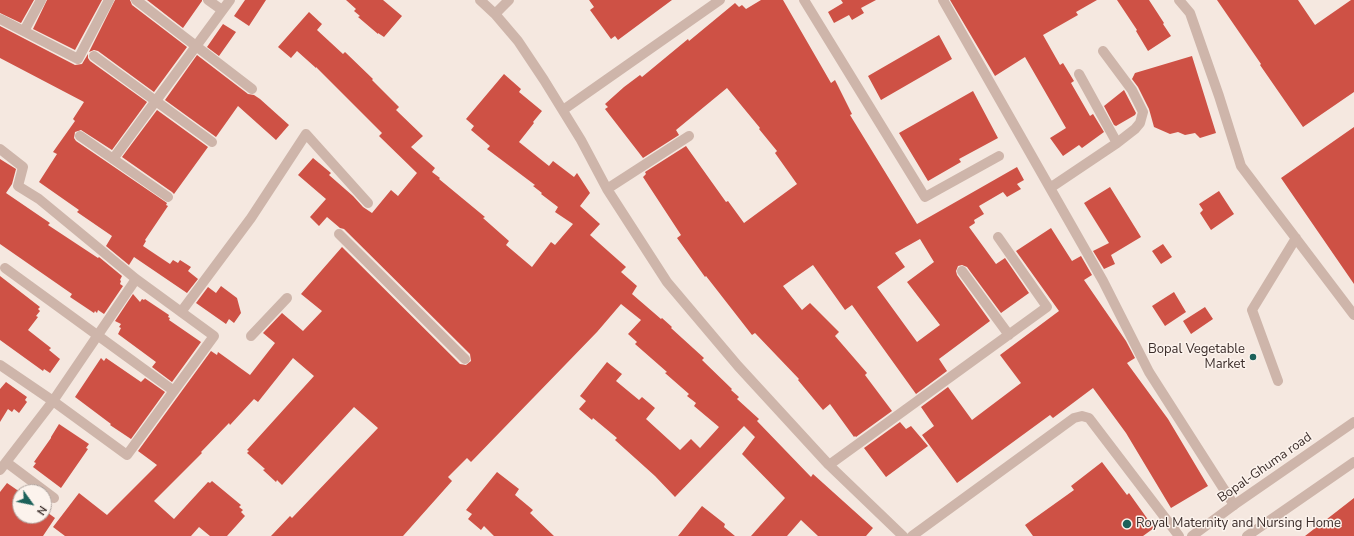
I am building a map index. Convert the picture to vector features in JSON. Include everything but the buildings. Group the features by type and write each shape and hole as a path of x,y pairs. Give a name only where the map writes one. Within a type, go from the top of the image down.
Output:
{"street":[{"path":"24,31 41,0"},
{"path":"0,19 78,59 108,0"},
{"path":"136,0 252,89"},
{"path":"208,0 222,10"},
{"path":"113,159 230,0"},
{"path":"480,0 495,14 518,41 563,110 607,189 668,282 738,366 829,465 904,536"},
{"path":"495,14 509,0"},
{"path":"563,110 720,0"},
{"path":"804,0 925,197 999,156"},
{"path":"943,0 1103,281 1149,372 1234,505"},
{"path":"1179,0 1190,13 1219,96 1241,166 1354,315"},
{"path":"1050,188 1117,143 1135,129 1140,123 1143,112 1132,90 1102,51"},
{"path":"94,56 212,142"},
{"path":"1079,74 1117,143"},
{"path":"181,312 251,218 306,134 368,203"},
{"path":"80,136 168,197"},
{"path":"607,189 689,136"},
{"path":"0,149 23,166 18,186 38,199 136,279 214,336 127,455 53,401 0,365"},
{"path":"339,234 465,359"},
{"path":"829,465 1047,307 998,237"},
{"path":"1278,381 1252,310 1296,238"},
{"path":"5,268 174,391"},
{"path":"962,271 1009,335"},
{"path":"54,498 3,466 53,401 136,279"},
{"path":"251,336 287,298"},
{"path":"912,536 1074,418 1082,416 1089,418 1179,536"},
{"name":"Bopal-Ghuma road","path":"1192,536 1354,422"},
{"path":"1247,536 1354,462"}],"place":[{"name":"Bopal Vegetable Market","path":"1253,357"},
{"name":"Royal Maternity and Nursing Home","path":"1127,524"}]}
